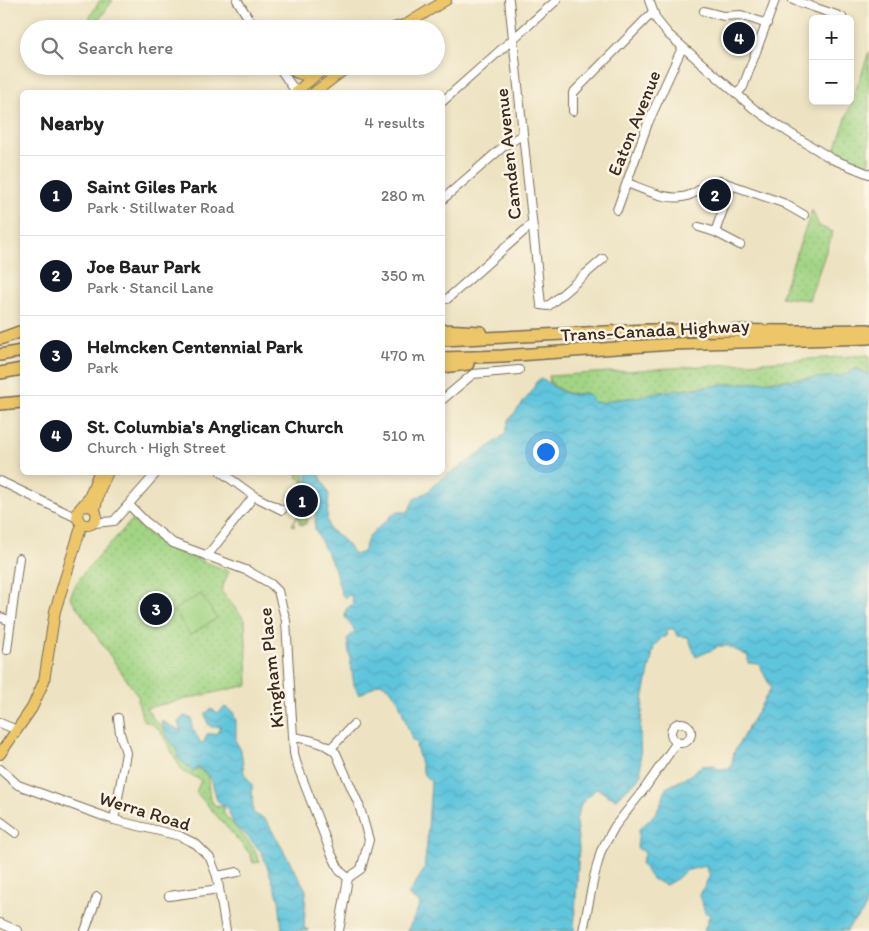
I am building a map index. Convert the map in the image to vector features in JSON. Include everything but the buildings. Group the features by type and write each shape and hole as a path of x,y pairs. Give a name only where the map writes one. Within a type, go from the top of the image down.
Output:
{"highway":[{"path":"445,330 514,332 588,327 625,330"},
{"name":"Trans-Canada Highway","path":"445,340 625,330 869,330"},
{"path":"0,339 20,332"},
{"name":"Trans-Canada Highway","path":"445,358 503,356 674,344 869,338"},
{"path":"445,367 649,351 674,344"},
{"path":"0,355 20,351"},
{"path":"0,373 20,369"},
{"path":"0,404 20,402"}],"main road":[{"path":"410,20 446,0"},
{"path":"298,90 317,75"},
{"path":"318,90 337,75"},
{"path":"86,517 89,498 98,475"},
{"path":"0,754 32,708 44,681 55,611 86,517 107,475"}],"street":[{"path":"236,0 248,20"},
{"name":"Camden Avenue","path":"509,0 541,305 548,306 552,304 603,259"},
{"path":"445,99 557,0"},
{"path":"649,0 660,25 682,48 763,115 820,152 869,174"},
{"path":"737,94 743,87 776,0"},
{"path":"793,0 836,15"},
{"path":"704,11 723,16 741,15 767,24"},
{"path":"573,111 573,93 653,12"},
{"name":"Eaton Avenue","path":"617,210 648,123 682,48"},
{"path":"284,75 295,90"},
{"path":"445,197 504,146 522,135"},
{"path":"628,183 649,192 681,198 720,181 784,203 804,215"},
{"path":"715,232 732,185"},
{"path":"447,299 532,224"},
{"path":"699,227 715,232 740,244"},
{"path":"445,397 473,374 519,370"},
{"path":"1,484 86,517 114,521 154,475"},
{"path":"225,475 254,496 282,510"},
{"path":"207,556 254,496"},
{"name":"Kingham Place","path":"129,505 146,522 173,543 248,571 271,584 278,591 286,621 296,762 331,853 340,871 348,878"},
{"path":"7,650 19,558"},
{"path":"0,616 11,621"},
{"path":"114,820 126,753 118,718"},
{"path":"0,723 17,730"},
{"path":"338,931 348,878 361,869 368,849 368,832 359,804 336,753 331,748 353,725"},
{"name":"Kingham Place","path":"294,737 320,743 331,748"},
{"path":"583,931 601,851 615,826 645,788 677,742"},
{"name":"Werra Road","path":"0,769 18,785 114,820 180,836 196,844 210,858 217,876 226,931"},
{"path":"0,821 16,833"},
{"path":"217,876 238,872"},
{"path":"169,896 219,889"},
{"path":"85,931 97,897"},
{"path":"0,923 18,931"}],"green space":[{"path":"100,0 113,0 99,20 88,20"},
{"path":"869,52 869,165 835,150 851,105 854,105 854,95"},
{"path":"712,187 726,192 722,203 705,197 707,191"},
{"path":"812,210 819,226 833,232 809,300 781,297"},
{"path":"869,355 869,374 860,370 842,376 730,384 654,393 603,403 593,402 586,393 574,394 563,391 550,383 549,376"},
{"path":"298,475 304,475 305,482 303,481 303,483 315,498 307,496 303,499 302,514 308,516 306,524 301,525 299,523 299,515 294,522 295,526 292,525 301,510 302,480 297,477"},
{"path":"132,520 166,548 229,571 221,591 245,620 248,685 146,708 195,769 200,769 208,776 211,801 218,806 223,806 224,814 253,847 260,862 253,863 250,854 196,792 201,780 183,772 161,732 152,724 143,720 137,701 139,698 70,597 85,571"},
{"path":"201,594 217,618 190,635 174,610"}],"water":[{"path":"854,368 869,374 869,888 861,915 851,924 847,931 704,931 710,914 705,913 700,895 710,875 705,866 685,871 666,885 652,879 641,863 645,852 637,848 639,829 657,811 666,788 689,776 701,766 714,765 717,769 731,768 734,752 771,688 759,664 748,663 748,656 728,646 716,646 716,648 696,657 688,637 677,636 674,629 667,629 666,637 662,637 654,647 644,695 640,729 641,776 616,799 597,788 581,804 576,821 579,848 574,931 407,931 420,903 408,895 424,870 431,782 424,775 416,746 417,743 412,740 399,702 390,688 380,683 359,695 354,685 347,639 355,631 345,617 346,609 353,604 352,598 349,595 345,598 342,595 334,567 315,529 316,499 311,486 307,482 307,475 320,475 329,495 327,518 329,529 347,544 354,555 363,552 369,536 396,512 408,512 414,499 429,491 435,483 481,453 505,434 509,420 539,380 543,379 565,393 587,394 590,395 593,402 603,403 654,393 730,384 842,376 850,373"},
{"path":"225,707 233,712 236,721 236,742 241,750 244,773 252,785 253,813 266,820 306,890 304,927 309,931 282,931 279,899 262,853 234,825 228,810 217,800 211,778 198,767 193,771 178,758 178,752 167,736 161,721 181,731 178,722 184,716 192,719 192,728 201,743 204,742 207,734 216,734 221,726 212,727 208,724 205,714 211,709 218,713"}],"place":[{"name":"St. Columbia's Anglican Church","path":"739,38"},
{"name":"Joe Baur Park","path":"715,195"},
{"name":"Saint Giles Park","path":"302,501"},
{"name":"Helmcken Centennial Park","path":"156,609"}]}
